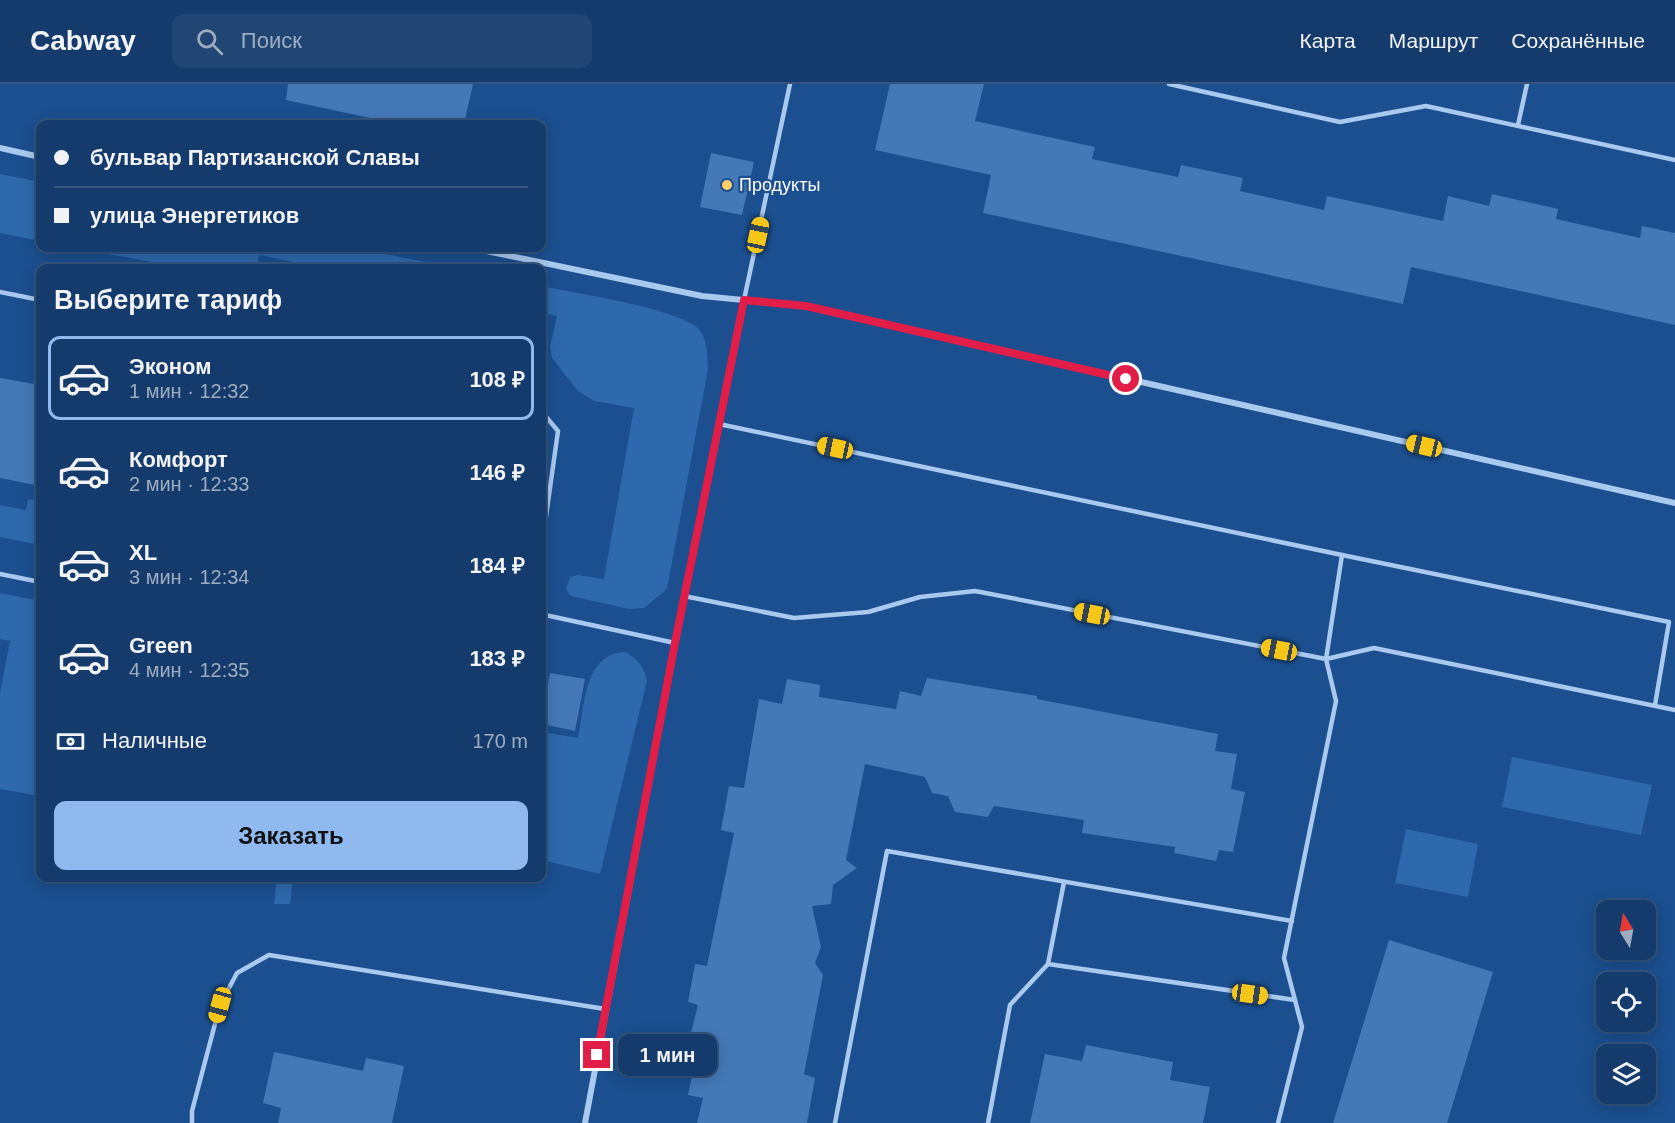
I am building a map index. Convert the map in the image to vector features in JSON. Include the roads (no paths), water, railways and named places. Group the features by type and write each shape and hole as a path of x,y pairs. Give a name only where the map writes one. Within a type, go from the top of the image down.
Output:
{"street":[{"path":"0,148 36,156"},
{"path":"491,252 702,296 806,306 1675,503"},
{"path":"585,1123 684,596 744,300"}],"lane":[{"path":"744,300 790,84"},
{"path":"1169,84 1340,122 1426,106 1675,160"},
{"path":"1518,125 1527,84"},
{"path":"0,292 36,299"},
{"path":"546,417 558,432 546,517"},
{"path":"719,424 1669,622 1655,705"},
{"path":"1278,1123 1302,1027 1284,958 1336,701 1326,659 1342,555"},
{"path":"0,574 36,581"},
{"path":"684,596 794,618 868,612 920,597 975,591 1326,659 1374,648 1675,710"},
{"path":"546,615 675,643"},
{"path":"835,1123 886,851 1292,921"},
{"path":"988,1123 1010,1005 1048,964 1064,882"},
{"path":"192,1123 192,1111 220,1005 237,973 269,955 605,1009"},
{"path":"1048,964 1295,1000"}],"place":[{"name":"Продукты","path":"727,185"}]}
